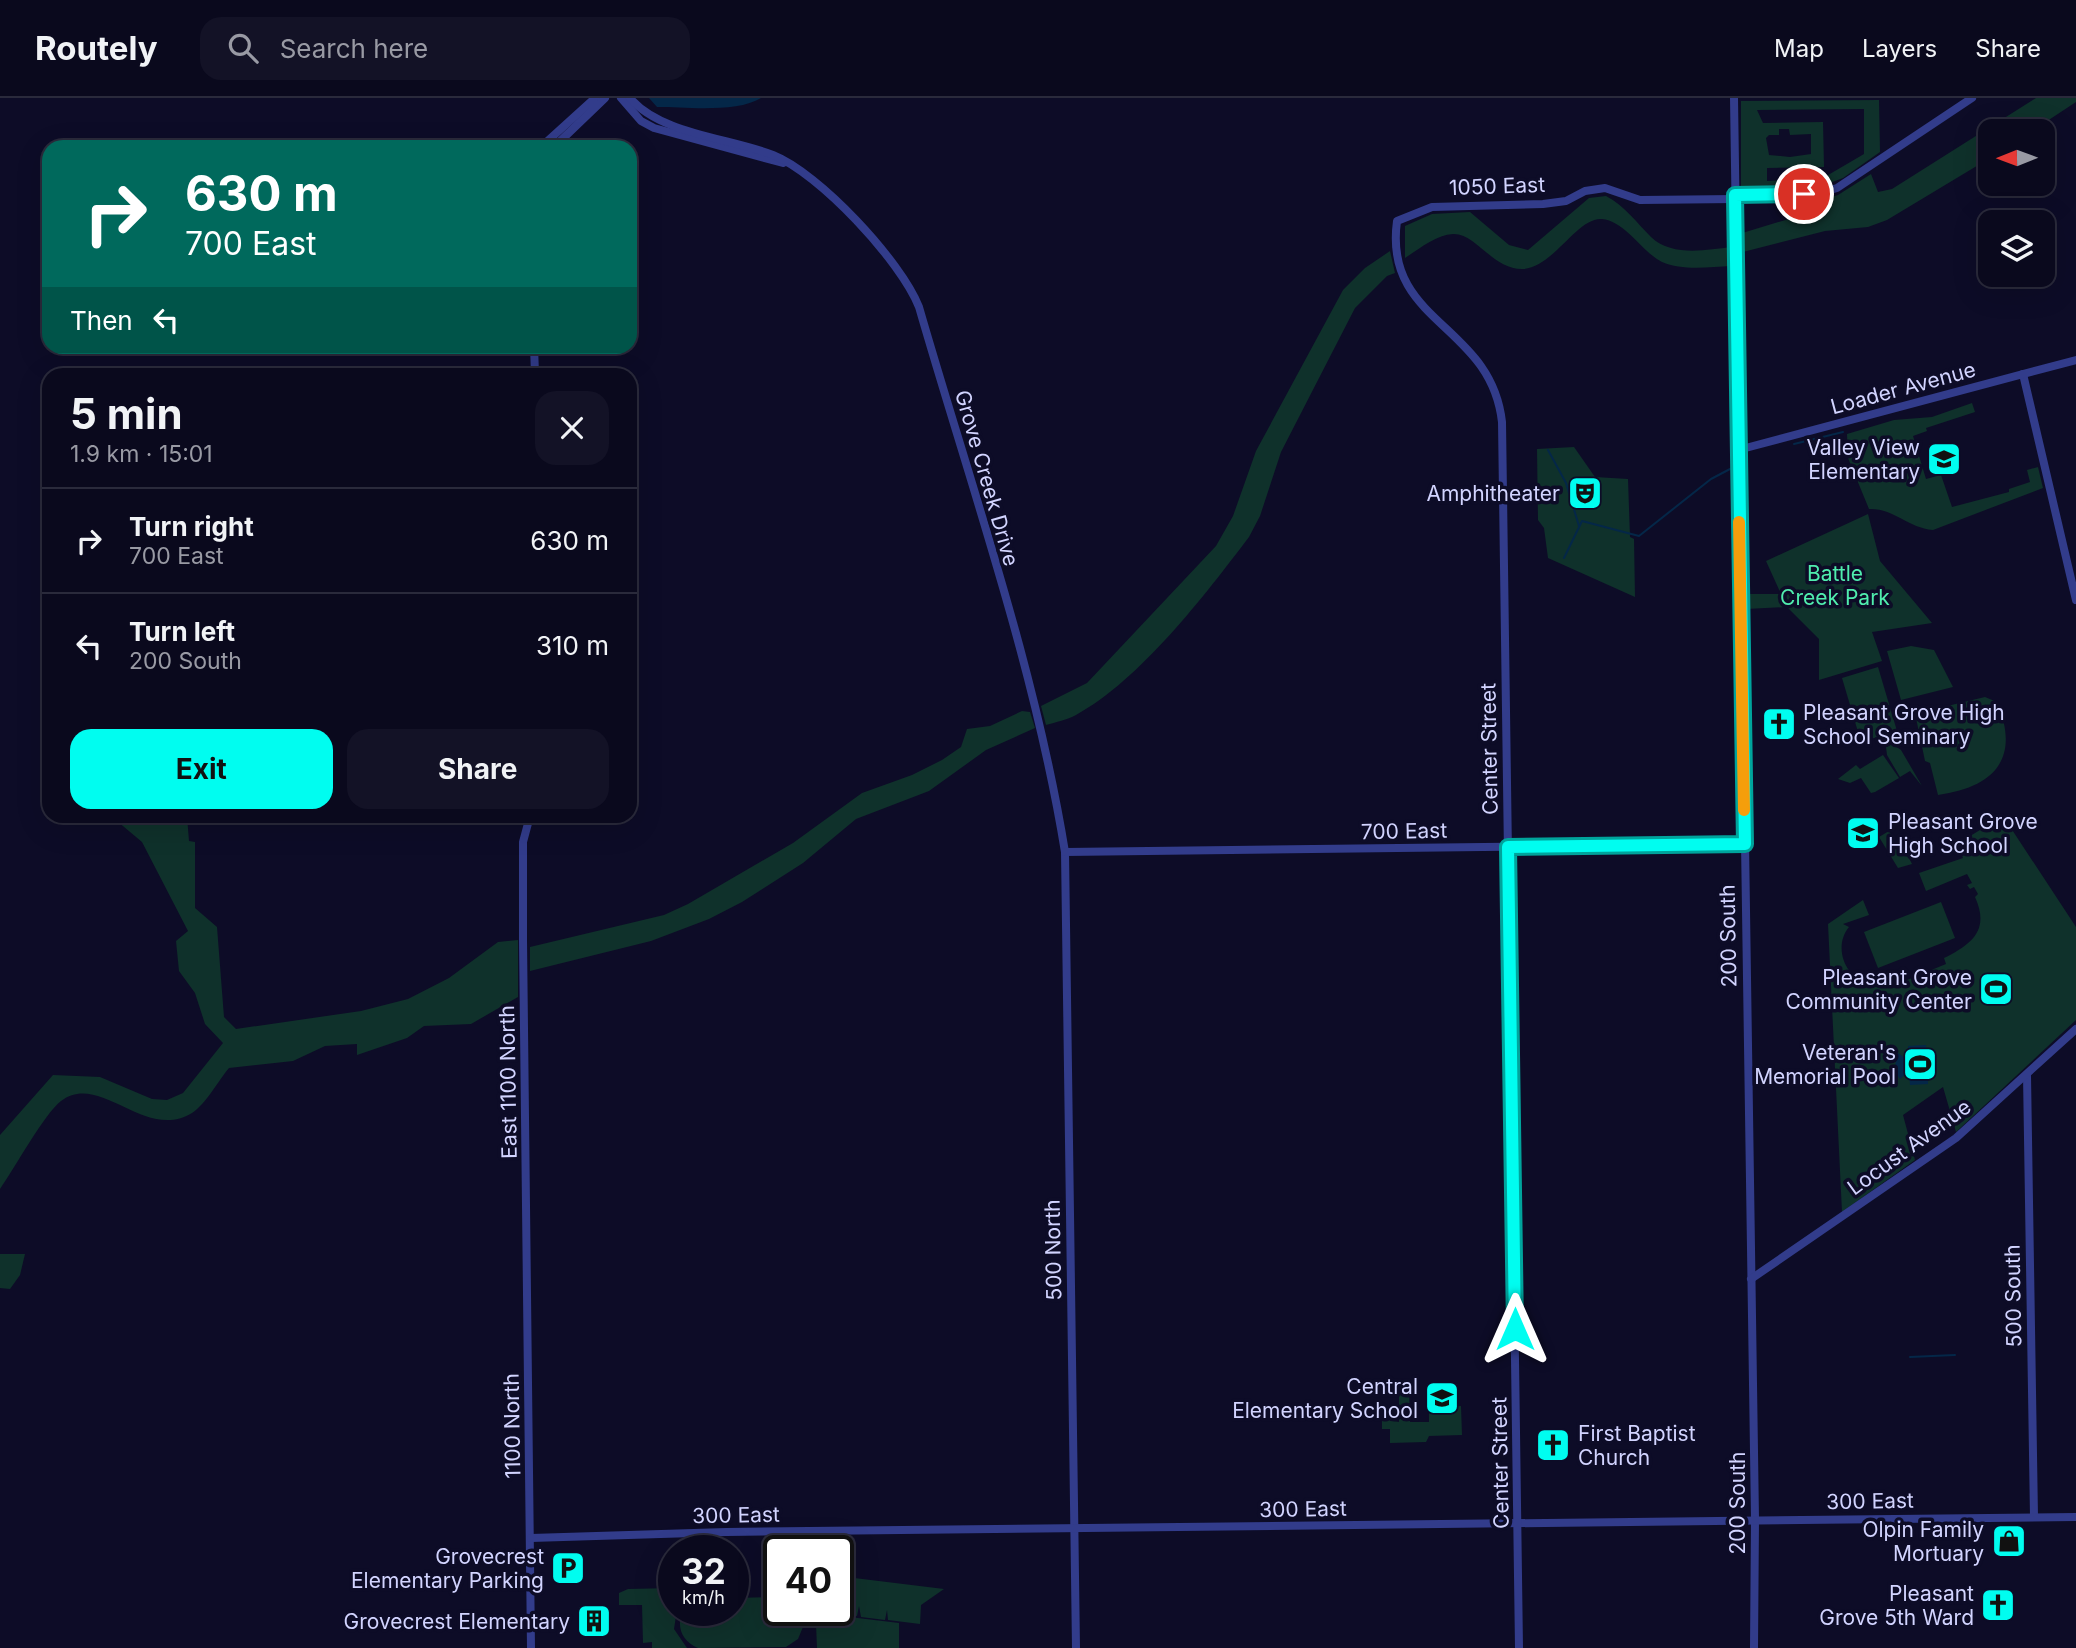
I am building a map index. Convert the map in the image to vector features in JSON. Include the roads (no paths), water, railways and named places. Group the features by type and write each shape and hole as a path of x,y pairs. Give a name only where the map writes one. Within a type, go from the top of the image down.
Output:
{"street":[{"path":"549,140 595,98"},
{"path":"561,140 605,98"},
{"name":"Grove Creek Drive","path":"621,98 641,121 654,128 786,164"},
{"name":"Grove Creek Drive","path":"630,98 653,119 775,156 834,197 911,287 1035,709 1052,774 1065,852"},
{"name":"200 South","path":"1734,98 1755,1519 1754,1648"},
{"name":"1050 East","path":"1397,221 1410,218 1422,209 1441,205 1543,204 1566,201 1585,191 1605,188 1640,200 1821,193 1837,188 1972,98"},
{"name":"Center Street","path":"1397,221 1396,253 1400,271 1417,302 1475,355 1491,379 1501,413 1519,1648"},
{"name":"Loader Avenue","path":"1738,450 2076,360"},
{"path":"2023,374 2076,600"},
{"name":"East 1100 North","path":"527,1203 523,842 528,823"},
{"name":"700 East","path":"1065,852 1745,844"},
{"name":"500 North","path":"1065,852 1076,1648"},
{"name":"Locust Avenue","path":"1751,1279 1956,1138 2076,1029"},
{"name":"500 South","path":"2027,1075 2034,1517"},
{"name":"1100 North","path":"527,1203 531,1648"},
{"name":"300 East","path":"531,1538 726,1532 2076,1517"}],"water":[{"path":"649,98 761,98 739,106 711,108 657,107"},
{"path":"1926,1045 1928,1084 1910,1085 1909,1071 1900,1079 1894,1070 1898,1053 1909,1061 1908,1046"}],"waterway":[{"path":"1794,444 1843,432"},
{"path":"1548,450 1566,483 1579,526"},
{"path":"1564,558 1582,521 1639,536 1711,479 1730,469"},
{"path":"1910,1357 1955,1355"}],"place":[{"name":"Valley View Elementary","path":"1944,459"},
{"name":"Amphitheater","path":"1585,493"},
{"name":"Pleasant Grove High School Seminary","path":"1779,724"},
{"name":"Pleasant Grove High School","path":"1863,833"},
{"name":"Pleasant Grove Community Center","path":"1996,989"},
{"name":"Veteran's Memorial Pool","path":"1920,1064"},
{"name":"Central Elementary School","path":"1442,1398"},
{"name":"First Baptist Church","path":"1553,1445"},
{"name":"Olpin Family Mortuary","path":"2009,1541"},
{"name":"Grovecrest Elementary Parking","path":"568,1568"},
{"name":"Pleasant Grove 5th Ward","path":"1998,1605"},
{"name":"Grovecrest Elementary","path":"594,1621"}],"park label":[{"name":"Battle Creek Park","path":"1835,585"}]}
